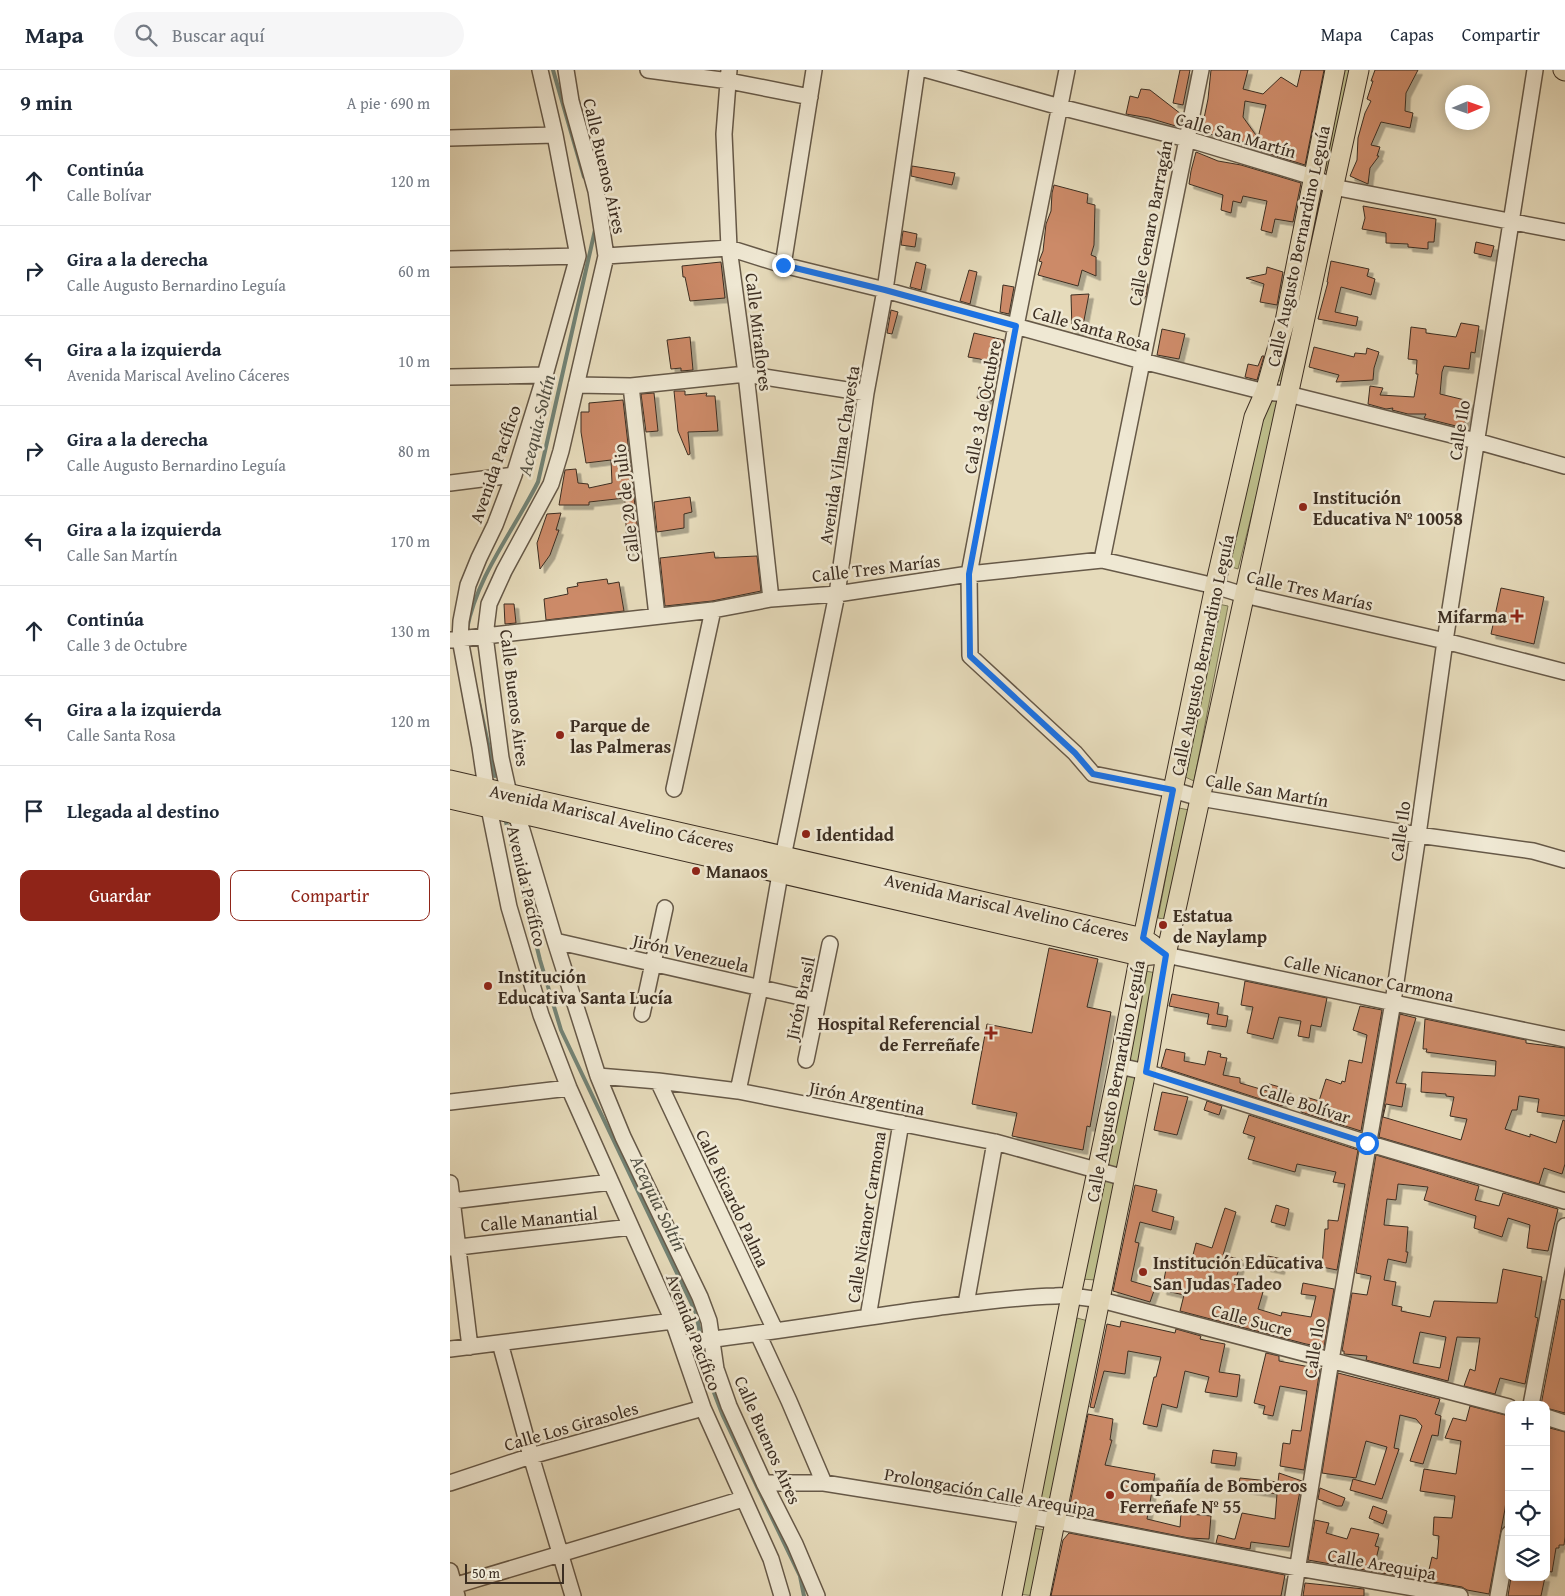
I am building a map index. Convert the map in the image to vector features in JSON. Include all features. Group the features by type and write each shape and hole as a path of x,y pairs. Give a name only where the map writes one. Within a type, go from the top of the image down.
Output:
{"main road":[{"name":"Calle Augusto Bernardino Leguía","path":"1012,1596 1096,1170 1119,1066 1141,947 1215,586 1254,417 1265,392 1285,321 1335,70"},
{"name":"Calle Augusto Bernardino Leguía","path":"1040,1596 1146,1072 1166,955 1359,70"},
{"name":"Avenida Mariscal Avelino Cáceres","path":"450,780 782,865 1141,947 1166,955"},
{"name":"Avenida Mariscal Avelino Cáceres","path":"450,799 515,814 782,865"}],"street":[{"name":"Avenida Pacífico","path":"540,70 555,135 578,256 545,375 514,475 495,525 468,585 460,621 467,638 485,789 509,907 541,1015 569,1088 673,1320 698,1341 703,1408 771,1559 782,1596"},
{"name":"Calle Buenos Aires","path":"566,70 571,101 596,191 606,256 561,451 550,484 504,571 489,604 467,638 501,758 509,794 522,830 598,1076 624,1137 700,1297 709,1321 698,1341 716,1369 729,1406 818,1596"},
{"path":"648,70 729,76 810,97"},
{"path":"783,265 814,70"},
{"name":"Avenida Vilma Chavesta","path":"738,1091 837,594 866,393 885,290 917,70"},
{"name":"Calle San Martín","path":"928,70 1060,107 1186,139 1313,177 1333,187 1511,222 1532,224 1565,232"},
{"name":"Calle 3 de Octubre","path":"969,574 1016,326 1068,70"},
{"name":"Calle Genaro Barragán","path":"1102,560 1201,70"},
{"name":"Calle Ilo","path":"1293,1596 1330,1360 1393,1002 1445,640 1535,70"},
{"name":"Calle Miraflores","path":"729,76 724,134 729,248 746,374 771,599"},
{"path":"450,138 555,135"},
{"name":"Calle Santa Rosa","path":"606,256 729,248 783,265 885,290 1142,361 1265,392 1288,394 1476,441 1565,466"},
{"path":"450,259 578,256"},
{"path":"576,386 631,386 746,374 866,393"},
{"path":"450,377 545,375"},
{"name":"Calle 20 de Julio","path":"631,386 657,616"},
{"path":"450,483 514,475"},
{"name":"Calle Tres Marías","path":"467,638 713,610 771,599 837,594 969,574 1102,560 1215,586 1244,595 1445,640 1565,672"},
{"name":"Calle San Martín","path":"969,574 970,656 1075,753 1093,774 1173,790 1200,798 1533,851 1565,860"},
{"path":"674,790 713,610"},
{"path":"642,1014 664,908"},
{"name":"Jirón Venezuela","path":"555,941 818,1002"},
{"name":"Jirón Brasil","path":"806,1060 830,944"},
{"name":"Calle Nicanor Carmona","path":"1166,955 1565,1039"},
{"name":"Calle Bolívar","path":"1119,1066 1146,1072 1367,1143 1565,1201"},
{"name":"Jirón Argentina","path":"598,1076 738,1091 995,1142 1125,1178"},
{"name":"Calle Ricardo Palma","path":"658,1081 775,1330"},
{"path":"450,1102 569,1088"},
{"name":"Calle Nicanor Carmona","path":"868,1317 900,1124"},
{"path":"966,1304 995,1142"},
{"path":"452,1201 611,1182"},
{"path":"450,1183 454,1247 470,1346"},
{"path":"1532,1401 1565,1226"},
{"name":"Calle Manantial","path":"454,1247 632,1227"},
{"name":"Calle Sucre","path":"698,1341 966,1304 1071,1296 1101,1300 1505,1406"},
{"path":"450,1349 673,1320"},
{"path":"758,1334 824,1483"},
{"path":"500,1343 531,1456 573,1596"},
{"name":"Calle Los Girasoles","path":"450,1483 531,1456 703,1408"},
{"path":"1550,1418 1565,1423"},
{"name":"Prolongación Calle Arequipa","path":"764,1483 824,1483 1029,1516 1297,1568"},
{"path":"453,1585 743,1499"},
{"path":"1498,1596 1509,1536"},
{"name":"Calle Arequipa","path":"1297,1568 1460,1596"}],"green space":[{"path":"1343,70 1354,70 1332,172 1322,169"},
{"path":"1318,190 1327,194 1286,383 1277,380"},
{"path":"1266,400 1280,402 1238,569 1225,565"},
{"path":"1218,604 1228,606 1194,781 1183,776"},
{"path":"1179,808 1189,810 1169,920 1158,918"},
{"path":"1145,971 1157,973 1095,1280 1082,1279"},
{"path":"1077,1318 1088,1321 1054,1490 1047,1502 1036,1500"},
{"path":"1032,1528 1046,1530 1035,1596 1018,1594"}],"building":[{"path":"1180,70 1190,70 1183,105 1173,103"},
{"path":"1211,70 1248,70 1243,89 1263,94 1281,77 1297,87 1301,70 1324,70 1305,165 1244,146 1244,142 1224,140 1224,138 1201,133 1208,99","holes":["1245,101 1266,105 1258,138 1243,117"]},
{"path":"1375,70 1418,70 1406,93 1405,111 1413,113 1410,128 1381,122 1371,145 1380,147 1377,156 1379,156 1370,168 1368,184 1350,176 1357,160 1358,138 1365,113 1371,101 1367,99"},
{"path":"1141,89 1150,90 1181,114 1179,127 1149,118 1126,114 1130,96 1138,98"},
{"path":"1196,152 1218,161 1241,165 1301,183 1293,222 1275,219 1272,233 1261,230 1267,201 1243,196 1241,203 1233,201 1231,213 1221,210 1223,195 1189,184"},
{"path":"912,166 955,173 952,185 911,176"},
{"path":"1054,185 1088,194 1087,203 1095,205 1094,245 1091,255 1096,257 1096,276 1082,270 1078,286 1038,275 1042,262 1039,261 1043,251 1046,224 1051,211"},
{"path":"1363,206 1436,219 1434,242 1428,242 1428,249 1408,247 1408,244 1386,243 1386,233 1362,229 1365,218"},
{"path":"903,231 917,234 915,247 901,245"},
{"path":"1476,242 1494,246 1491,257 1474,253"},
{"path":"1331,261 1369,269 1367,276 1375,279 1371,295 1341,287 1335,312 1358,317 1356,326 1318,319 1328,282"},
{"path":"721,262 725,298 690,301 682,266"},
{"path":"916,262 926,265 921,290 910,287"},
{"path":"1267,267 1283,272 1277,305 1260,302 1264,284 1246,278 1266,274"},
{"path":"969,270 977,272 970,304 960,301"},
{"path":"1133,280 1148,284 1146,297 1132,290"},
{"path":"1003,285 1014,287 1009,314 1000,312"},
{"path":"1089,294 1082,331 1072,331 1071,295"},
{"path":"891,310 898,312 892,334 887,333"},
{"path":"1461,323 1479,326 1475,353 1471,352 1469,369 1444,366 1440,394 1469,401 1464,428 1424,418 1426,414 1408,414 1392,410 1393,408 1386,409 1368,404 1370,386 1383,388 1380,395 1414,397 1418,374 1416,374 1417,360 1408,359 1411,327 1426,329 1426,333 1456,337"},
{"path":"1162,329 1185,334 1179,359 1157,355"},
{"path":"974,333 1004,340 999,367 980,359 968,357"},
{"path":"690,337 693,370 681,371 681,368 671,369 667,340"},
{"path":"1314,347 1354,357 1355,353 1366,354 1367,348 1379,352 1374,368 1373,380 1336,382 1339,375 1309,367"},
{"path":"1262,356 1264,356 1257,380 1245,377 1248,364 1258,366"},
{"path":"979,387 994,391 992,401 977,398"},
{"path":"674,391 685,391 685,395 707,393 706,396 715,396 718,431 688,432 690,454 688,455 678,431"},
{"path":"654,393 658,431 646,432 641,394"},
{"path":"623,400 640,550 627,551 625,498 589,502 589,505 559,505 565,470 576,469 578,483 588,484 589,488 612,483 611,460 586,463 581,432 581,412 589,412 589,403"},
{"path":"690,497 692,512 684,514 684,528 657,532 654,502"},
{"path":"561,513 556,530 559,530 550,555 540,569 537,543 547,514"},
{"path":"714,552 715,558 757,556 761,591 712,601 665,606 660,558"},
{"path":"607,579 608,584 619,582 624,611 546,620 544,599 568,594 567,588 578,586 577,583"},
{"name":"Mifarma","path":"1501,588 1544,597 1534,644 1491,634"},
{"path":"504,604 514,604 516,623 505,624"},
{"path":"1049,948 1098,959 1087,1007 1111,1012 1090,1127 1087,1126 1083,1150 1012,1136 1017,1113 972,1104 987,1024 1032,1033"},
{"path":"1245,981 1327,998 1321,1027 1311,1025 1309,1038 1298,1036 1301,1021 1279,1017 1273,1039 1247,1033 1253,1007 1241,1005"},
{"path":"1172,994 1219,1003 1217,1014 1228,1016 1226,1027 1207,1024 1209,1014 1169,1006"},
{"path":"1360,1006 1382,1010 1361,1131 1301,1112 1306,1097 1319,1101 1326,1079 1341,1084 1342,1081 1345,1082 1349,1060 1362,1063 1367,1035 1353,1030"},
{"path":"1400,1014 1416,1018 1396,1083 1406,1084 1402,1107 1386,1104 1383,1117 1461,1140 1467,1119 1450,1116 1454,1097 1446,1096 1446,1094 1421,1092 1422,1072 1495,1076 1496,1061 1426,1052 1427,1049 1423,1049 1425,1019 1526,1040 1526,1043 1565,1048 1565,1116 1537,1112 1539,1099 1519,1096 1517,1110 1512,1110 1505,1129 1530,1137 1530,1134 1556,1143 1563,1120 1565,1121 1565,1164 1562,1174 1544,1168 1539,1184 1379,1137"},
{"path":"1166,1049 1185,1053 1184,1061 1205,1065 1208,1051 1221,1054 1220,1057 1227,1058 1223,1075 1240,1078 1240,1083 1267,1091 1269,1084 1287,1089 1282,1106 1161,1067"},
{"path":"1162,1092 1188,1097 1177,1135 1154,1130"},
{"path":"1207,1101 1222,1106 1219,1115 1204,1110"},
{"path":"1249,1115 1358,1150 1337,1270 1322,1267 1325,1229 1328,1229 1328,1220 1338,1221 1345,1184 1333,1182 1336,1172 1297,1164 1295,1172 1248,1159 1255,1137 1243,1133"},
{"path":"1376,1155 1479,1186 1475,1200 1499,1206 1503,1193 1558,1209 1548,1251 1527,1248 1530,1225 1508,1218 1502,1237 1474,1228 1476,1216 1424,1200 1428,1187 1398,1184 1396,1200 1387,1199 1384,1225 1408,1227 1406,1263 1388,1259 1384,1280 1396,1282 1392,1305 1402,1307 1401,1311 1430,1317 1434,1301 1497,1303 1503,1269 1542,1277 1535,1317 1538,1318 1525,1384 1500,1378 1495,1394 1464,1386 1470,1369 1475,1371 1480,1338 1457,1337 1448,1381 1366,1360 1367,1356 1344,1354 1344,1351 1342,1351 1352,1293 1367,1295 1371,1276 1356,1273","holes":["1420,1332 1446,1337 1440,1368 1413,1363"]},
{"path":"1135,1185 1157,1190 1152,1211 1174,1217 1171,1230 1140,1222 1135,1242 1139,1243 1131,1281 1155,1288 1150,1302 1113,1291"},
{"path":"1276,1205 1289,1209 1285,1226 1271,1222"},
{"path":"1225,1208 1236,1212 1223,1255 1242,1260 1234,1284 1263,1292 1258,1309 1281,1316 1282,1312 1311,1317 1316,1296 1301,1294 1303,1283 1334,1289 1324,1347 1180,1311 1184,1295 1162,1290 1168,1259 1191,1263 1196,1243 1212,1248"},
{"path":"1268,1256 1282,1259 1280,1270 1266,1267"},
{"path":"1561,1299 1565,1300 1565,1413 1550,1409 1550,1401 1542,1401"},
{"path":"1121,1321 1175,1333 1176,1329 1201,1336 1200,1339 1225,1344 1219,1372 1240,1375 1237,1397 1205,1392 1209,1377 1185,1371 1177,1408 1162,1404 1157,1427 1143,1424 1154,1377 1156,1377 1161,1357 1128,1351 1125,1374 1104,1371 1094,1408 1090,1407 1107,1324 1120,1327"},
{"path":"1266,1353 1279,1356 1279,1361 1320,1369 1304,1470 1280,1466 1283,1443 1290,1444 1292,1430 1301,1431 1307,1391 1280,1386 1273,1416 1263,1414 1265,1406 1254,1403"},
{"path":"1338,1373 1440,1399 1435,1414 1441,1416 1438,1436 1432,1435 1423,1464 1410,1461 1422,1426 1416,1419 1400,1415 1394,1448 1399,1449 1382,1499 1350,1490 1353,1479 1375,1485 1387,1447 1366,1441 1356,1478 1322,1473"},
{"path":"1470,1406 1505,1415 1505,1509 1489,1594 1467,1590 1462,1587 1308,1560 1315,1520 1329,1523 1326,1533 1347,1539 1351,1528 1379,1534 1375,1546 1379,1547 1375,1563 1405,1565 1405,1570 1428,1574 1432,1557 1437,1559 1439,1536 1433,1535 1434,1517 1452,1518 1455,1496 1420,1491 1424,1469 1456,1474 1461,1441 1445,1438 1453,1418 1466,1421"},
{"name":"Compañía de Bomberos Ferreñafe Nº 55","path":"1088,1414 1113,1419 1110,1440 1112,1440 1105,1465 1155,1474 1147,1519 1180,1527 1181,1513 1211,1516 1209,1539 1189,1538 1068,1514"},
{"path":"1550,1428 1565,1432 1565,1537 1564,1545 1559,1545 1559,1548 1556,1548 1552,1572 1550,1572"},
{"path":"1213,1450 1237,1453 1235,1466 1211,1463"},
{"path":"1279,1473 1302,1481 1289,1547 1251,1542 1250,1549 1216,1543 1218,1535 1235,1539 1242,1513 1275,1519 1277,1494 1238,1488 1240,1478 1278,1482"},
{"path":"1320,1488 1345,1498 1342,1506 1318,1499"},
{"path":"1373,1506 1387,1511 1383,1524 1369,1518"},
{"path":"1069,1533 1285,1575 1281,1596 1051,1596 1063,1540"},
{"path":"1510,1581 1544,1581 1541,1596 1508,1596"},
{"path":"1305,1583 1364,1589 1364,1596 1303,1596"}],"waterway":[{"name":"Acequia Soltín","path":"553,70 584,177"},
{"name":"Acequia Soltín","path":"467,629 479,590 538,482 595,230"},
{"name":"Acequia Soltín","path":"477,693 495,776"},
{"name":"Acequia Soltín","path":"505,818 540,960 561,1030 696,1313 701,1338"},
{"name":"Acequia Soltín","path":"702,1345 708,1377 723,1416 800,1576 804,1596"}],"place":[{"name":"Institución Educativa Nº 10058","path":"1303,507"},
{"name":"Mifarma","path":"1517,616"},
{"name":"Parque de las Palmeras","path":"560,735"},
{"name":"Identidad","path":"806,834"},
{"name":"Manaos","path":"696,871"},
{"name":"Estatua de Naylamp","path":"1163,925"},
{"name":"Institución Educativa Santa Lucía","path":"488,986"},
{"name":"Hospital Referencial de Ferreñafe","path":"991,1033"},
{"name":"Institución Educativa San Judas Tadeo","path":"1143,1272"},
{"name":"Compañía de Bomberos Ferreñafe Nº 55","path":"1110,1495"}],"route":[{"path":"783,265 885,290 1016,326 969,574 970,656 1075,753 1093,774 1173,790 1143,938 1166,955 1146,1072 1367,1143"}]}
